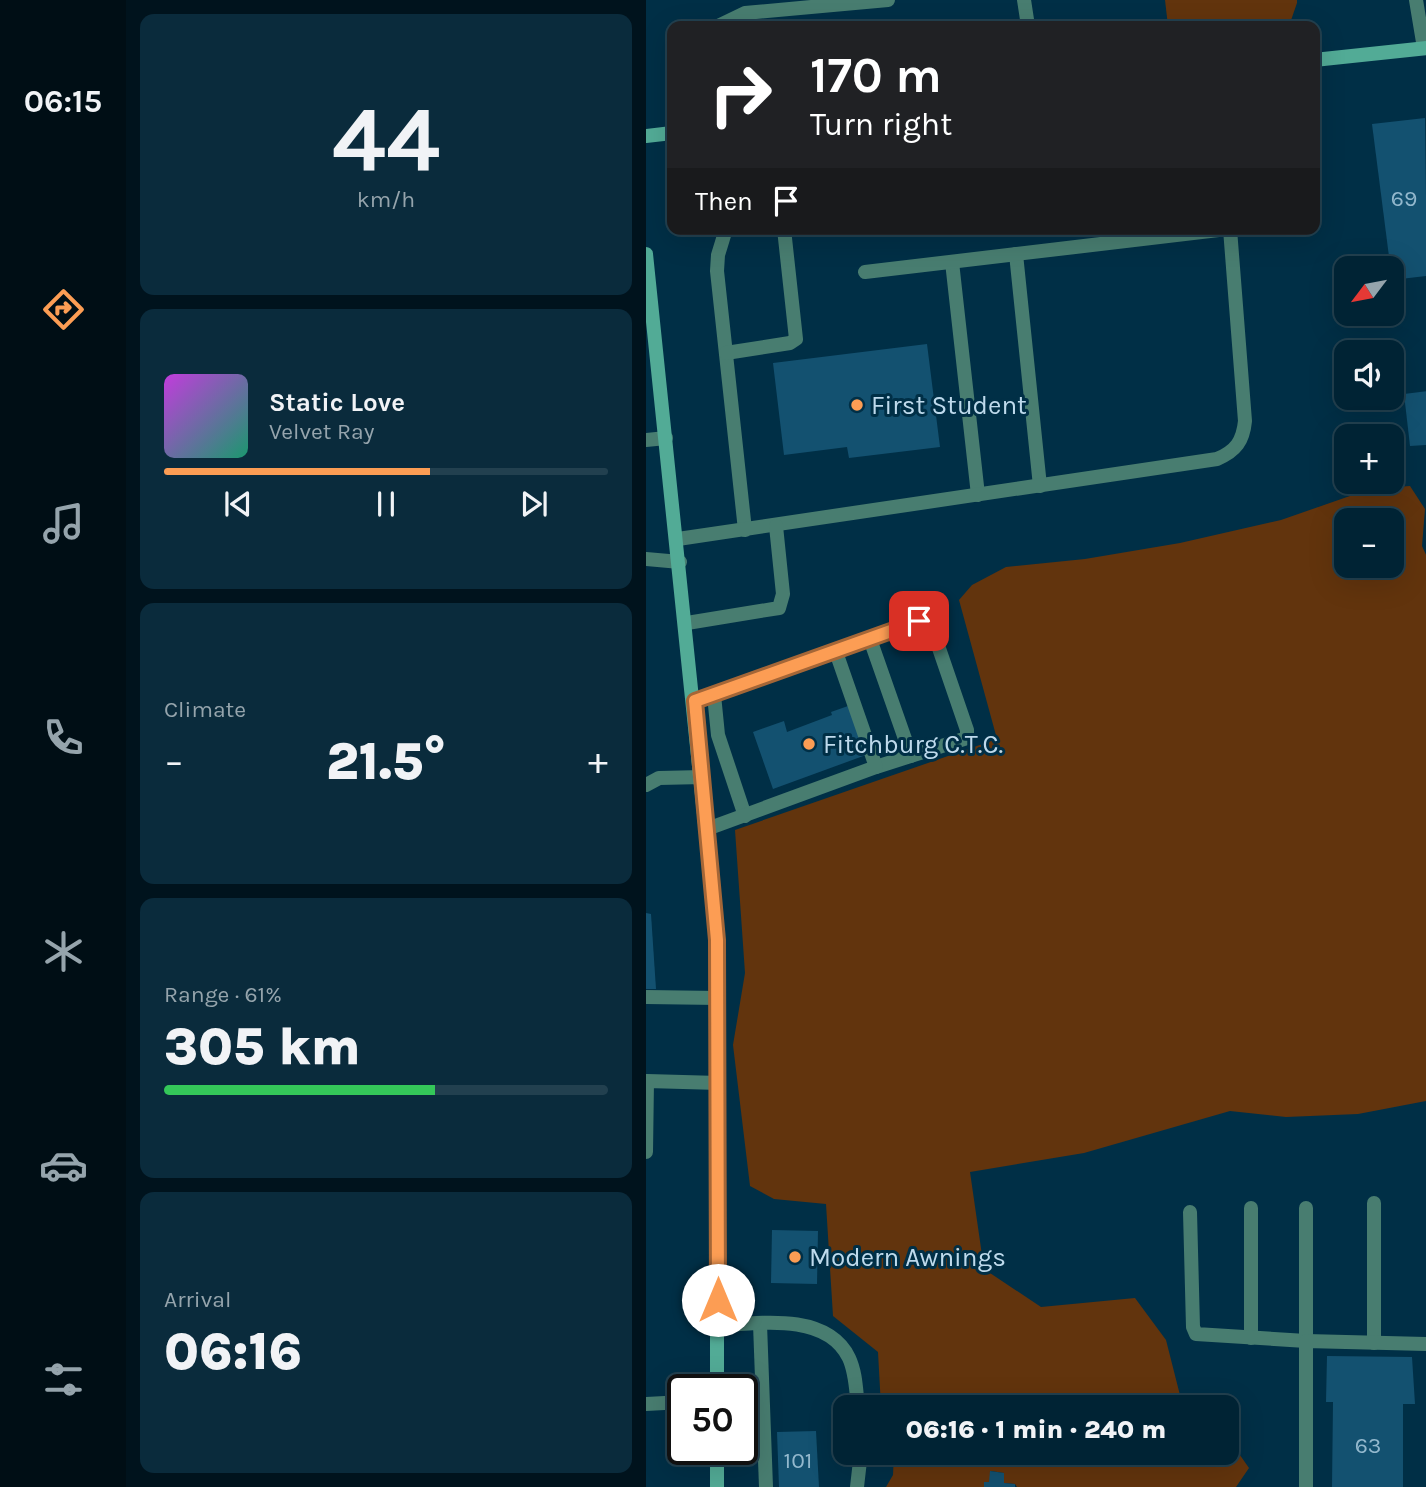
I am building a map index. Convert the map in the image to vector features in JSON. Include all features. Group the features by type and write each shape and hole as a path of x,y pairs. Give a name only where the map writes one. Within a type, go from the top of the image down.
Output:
{"main road":[{"path":"1320,59 1425,48"},
{"path":"646,136 667,134"},
{"path":"646,254 653,378 666,438 678,539 717,940 717,1374"},
{"path":"717,1465 717,1487"}],"lane":[{"path":"728,21 745,13 888,0"},
{"path":"1025,0 1027,21"},
{"path":"1416,0 1425,48"},
{"path":"724,235 717,263 745,530"},
{"path":"726,353 790,343 796,339 785,235"},
{"path":"865,272 1178,235"},
{"path":"678,539 1217,459 1237,447 1243,436 1245,421 1230,235"},
{"path":"1016,254 1040,486"},
{"path":"952,262 978,495"},
{"path":"646,440 666,438"},
{"path":"687,623 779,608 783,594 776,526"},
{"path":"646,559 680,562"},
{"path":"695,701 919,621 931,625 967,730 967,738 876,767 707,830"},
{"path":"870,639 910,756"},
{"path":"836,652 876,767"},
{"path":"714,695 715,724 745,816"},
{"path":"646,785 659,778 703,777"},
{"path":"646,997 718,998"},
{"path":"646,1152 647,1080 719,1083"},
{"path":"1374,1203 1374,1343"},
{"path":"1250,1208 1251,1338"},
{"path":"1306,1208 1306,1487"},
{"path":"1190,1212 1195,1332 1201,1335 1306,1341 1426,1344"},
{"path":"760,1324 766,1487"},
{"path":"718,1325 808,1327 822,1332 840,1345 848,1357 855,1378 857,1395"},
{"path":"646,1404 667,1403"},
{"path":"857,1487 860,1465"}],"shaded area":[{"path":"1165,0 1297,0 1291,21 1167,21"},
{"path":"1404,486 1410,486 1425,509 1422,546 1427,557 1426,1101 1358,1114 1286,1117 1230,1111 1084,1153 970,1172 984,1269 1041,1307 1135,1298 1166,1340 1180,1395 880,1395 878,1352 833,1316 826,1204 774,1199 750,1186 733,1045 745,973 735,830 997,739 959,600 972,585 1006,567 1085,559 1180,543 1281,520 1356,494 1404,494"},
{"path":"1239,1454 1249,1468 1236,1487 1017,1487 1015,1484 1004,1483 1004,1473 991,1471 989,1487 886,1487 893,1475 893,1465 1239,1465"}],"building":[{"path":"1425,118 1427,276 1404,279 1404,256 1389,256 1372,124"},
{"name":"First Student","path":"927,344 940,447 849,458 847,447 784,455 773,363"},
{"path":"1427,391 1427,445 1410,446 1404,394"},
{"name":"Fitchburg C.T.C.","path":"848,706 866,755 773,789 753,732 784,721 787,732"},
{"path":"646,913 651,914 656,989 646,989"},
{"name":"Modern Awnings","path":"772,1230 818,1231 817,1284 771,1283"},
{"path":"1327,1356 1412,1357 1415,1404 1403,1404 1403,1487 1332,1487 1333,1402 1326,1402"},
{"path":"816,1431 819,1487 779,1487 777,1432"},
{"path":"990,1471 1004,1473 1004,1483 1015,1484 1015,1487 984,1487 984,1482 989,1482"}],"place":[{"name":"First Student","path":"857,405"},
{"name":"Fitchburg C.T.C.","path":"809,744"},
{"name":"Modern Awnings","path":"795,1257"}],"route":[{"path":"718,1300 717,940 695,701 919,621"}]}
